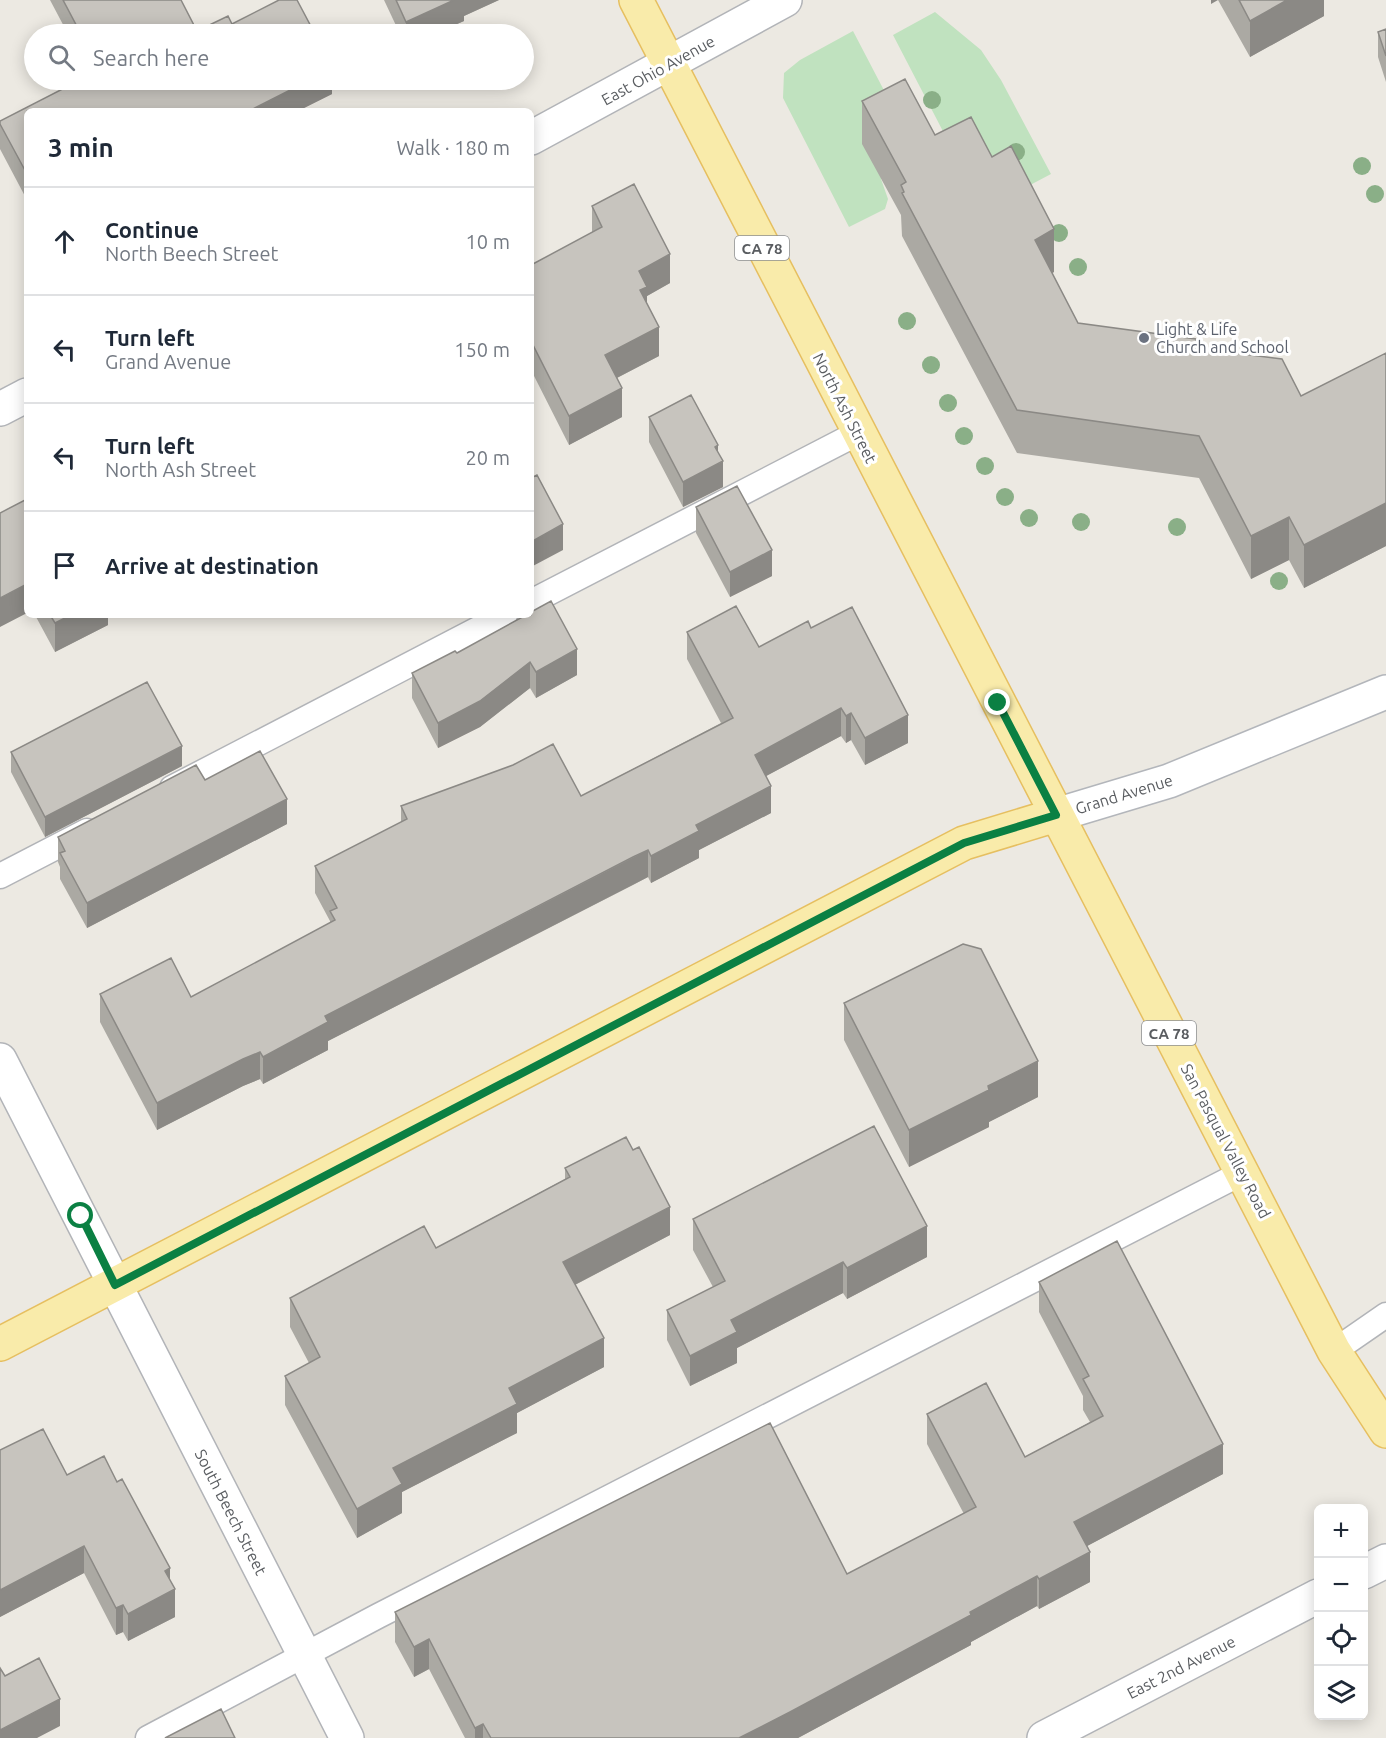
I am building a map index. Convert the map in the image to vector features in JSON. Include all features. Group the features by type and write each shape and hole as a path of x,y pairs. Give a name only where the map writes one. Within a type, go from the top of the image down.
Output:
{"main road":[{"name":"North Ash Street","path":"636,0 1056,815"},
{"name":"San Pasqual Valley Road","path":"1056,815 1334,1351 1386,1431"},
{"name":"Grand Avenue","path":"0,1344 964,843 1056,815"}],"street":[{"name":"East Ohio Avenue","path":"534,136 785,0"},
{"path":"0,409 24,397"},
{"name":"Grand Avenue","path":"1056,815 1169,781 1386,692"},
{"name":"South Beech Street","path":"0,1060 347,1738"},
{"path":"1368,1570 1386,1561"},
{"name":"East 2nd Avenue","path":"1044,1738 1314,1598"}],"lane":[{"path":"534,600 858,433"},
{"path":"156,796 499,618"},
{"path":"0,876 104,823"},
{"path":"148,1738 378,1616 1242,1173"},
{"path":"1334,1351 1386,1315"}],"green space":[{"path":"935,12 981,50 1001,80 1051,174 1013,194 961,166 893,35"},
{"path":"853,31 901,123 881,179 888,199 885,209 849,227 783,98 784,73 800,60"}],"building":[{"path":"63,0 181,0 193,24 76,24"},
{"path":"279,0 297,0 310,24 232,24"},
{"path":"396,0 454,0 406,22"},
{"path":"1239,0 1287,0 1250,21"},
{"path":"228,16 232,24 211,24"},
{"path":"1386,29 1386,56 1378,32"},
{"path":"905,79 935,135 971,117 992,157 1011,146 1054,229 1035,240 1078,323 1196,339 1196,348 1282,359 1301,396 1386,353 1386,503 1304,545 1289,517 1251,536 1199,436 1017,410 902,193 904,192 901,185 906,182 862,101"},
{"path":"60,90 290,90 255,108 25,108"},
{"path":"24,109 24,168 0,124 0,121"},
{"path":"634,184 670,254 639,271 647,287 640,290 659,327 605,355 622,388 569,416 534,347 534,263 602,227 592,206"},
{"path":"691,395 718,445 715,447 723,461 683,482 649,417"},
{"path":"537,475 563,524 534,540 534,476"},
{"path":"737,486 772,550 730,572 696,507"},
{"path":"24,501 24,586 0,598 0,513"},
{"path":"551,601 577,649 536,672 530,662 480,701 438,723 412,673 455,651 457,653 521,618 534,618 534,610"},
{"path":"736,606 759,647 808,621 811,628 852,607 908,715 865,738 851,713 846,716 841,708 755,755 771,786 696,825 699,831 651,856 648,850 633,857 325,1016 328,1022 263,1057 260,1052 243,1059 157,1103 100,994 171,958 191,997 335,920 330,911 337,908 315,866 407,819 401,806 513,765 553,744 581,796 733,718 687,632"},
{"path":"52,618 65,618 55,623"},
{"path":"147,682 182,746 45,817 11,752"},
{"path":"260,751 287,799 87,903 60,853 65,851 58,837 196,765 205,780"},
{"path":"963,944 981,949 1038,1061 988,1086 989,1090 909,1130 844,1003"},
{"path":"874,1126 927,1226 847,1268 843,1262 731,1320 737,1332 690,1356 667,1310 725,1281 693,1219"},
{"path":"626,1137 633,1150 639,1147 670,1207 563,1262 604,1338 509,1388 517,1404 393,1468 402,1484 357,1509 285,1376 320,1357 290,1298 424,1226 436,1248 570,1177 565,1168"},
{"path":"1117,1241 1223,1444 1074,1522 1090,1552 1039,1579 1037,1576 970,1612 971,1615 739,1738 491,1738 483,1724 475,1728 429,1639 414,1647 395,1612 770,1423 847,1574 976,1507 927,1414 986,1383 1025,1457 1103,1416 1083,1379 1089,1376 1039,1282"},
{"path":"43,1429 67,1475 104,1456 117,1482 122,1479 170,1568 165,1571 175,1589 128,1614 123,1605 116,1608 84,1546 0,1590 0,1450"},
{"path":"39,1658 60,1699 0,1730 0,1668 5,1676"},
{"path":"221,1709 235,1738 165,1738"}],"place":[{"name":"Light & Life Church and School","path":"1144,338"}],"route":[{"path":"81,1216 115,1285 964,843 1056,815 998,703"}]}
